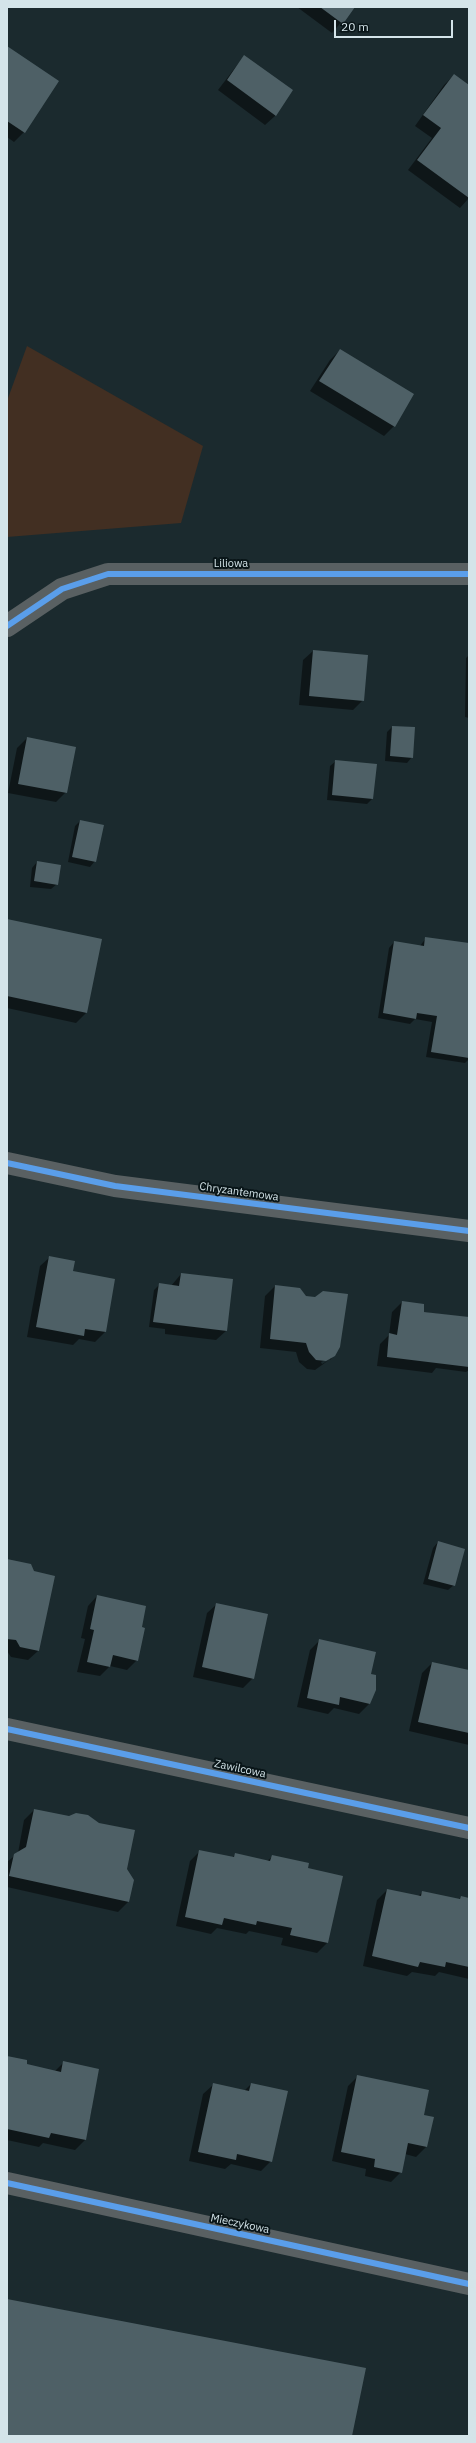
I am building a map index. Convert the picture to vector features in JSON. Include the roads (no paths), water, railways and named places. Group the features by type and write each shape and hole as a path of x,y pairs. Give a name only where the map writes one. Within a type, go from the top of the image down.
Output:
{"street":[{"name":"Liliowa","path":"7,626 62,589 108,574 469,574"},
{"name":"Chryzantemowa","path":"7,1164 115,1186 469,1231"},
{"name":"Zawilcowa","path":"7,1729 469,1828"},
{"name":"Mieczykowa","path":"7,2183 469,2284"}]}
